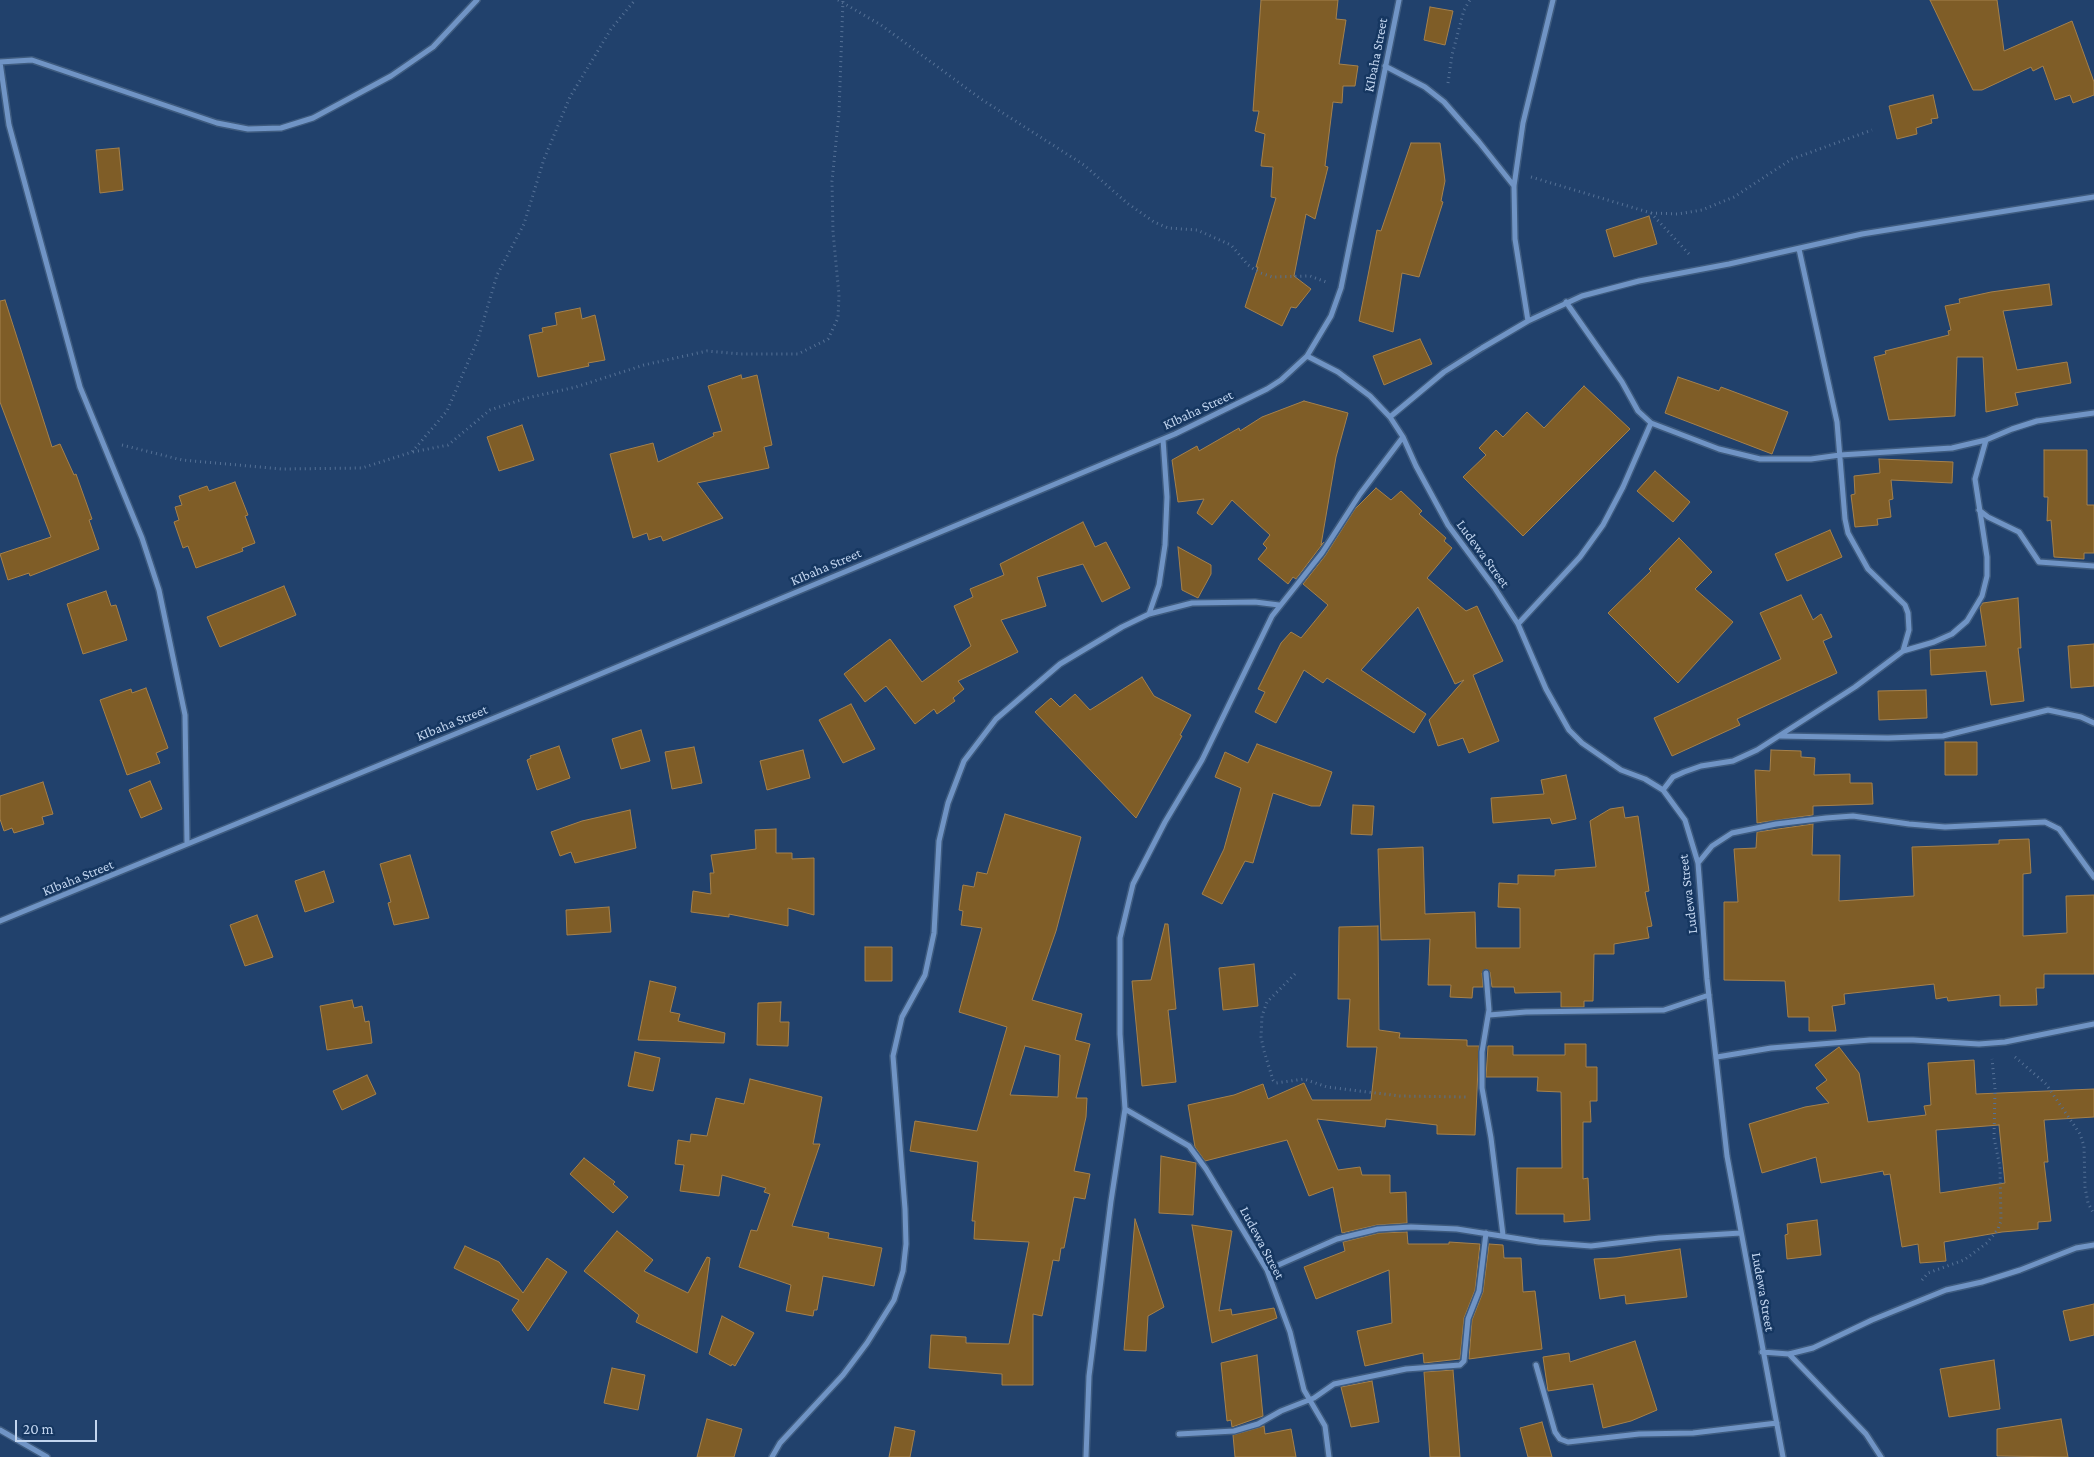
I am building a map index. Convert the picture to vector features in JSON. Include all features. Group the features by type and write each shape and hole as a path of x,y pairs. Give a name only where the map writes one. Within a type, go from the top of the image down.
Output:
{"street":[{"path":"187,843 185,715 159,590 142,538 80,387 29,206 9,125 0,62 32,60 217,122 248,129 281,128 313,118 391,76 433,47 477,0"},
{"name":"KIbaha Street","path":"0,921 538,700 1163,439 1282,380 1307,356 1331,316 1341,288 1398,0"},
{"path":"1528,321 1515,239 1514,186 1523,123 1553,0"},
{"path":"1385,66 1425,87 1444,102 1514,186"},
{"path":"1390,417 1444,372 1528,321 1566,302 1639,281 1799,249 1862,234 2094,197"},
{"path":"1799,249 1837,422 1845,519 1848,534 1868,570 1905,605 1908,613 1909,630 1903,651"},
{"path":"1566,302 1622,382 1638,411 1651,423 1719,449 1760,459 1811,459 1840,454 1952,448 1986,440 2012,428 2038,421 2094,413"},
{"name":"Ludewa Street","path":"1307,356 1338,372 1370,396 1390,417 1403,437 1416,466 1448,525 1494,587 1518,624 1546,689 1569,730 1582,743 1621,770 1645,779 1663,790 1685,820 1698,863 1709,995 1727,1156 1783,1457"},
{"path":"1518,624 1580,557 1602,525 1623,487 1651,423"},
{"path":"1086,1457 1089,1376 1125,1109 1120,1034 1120,938 1133,884 1165,822 1202,760 1279,605 1322,553 1360,494 1403,437"},
{"path":"1149,614 1159,584 1165,545 1167,497 1163,439"},
{"path":"1663,790 1674,777 1702,766 1733,761 1780,736 1880,670 1903,651 1934,642 1952,634 1967,620 1979,602 1987,576 1987,557 1975,479 1986,440"},
{"path":"1979,510 1988,518 2019,532 2039,562 2094,566"},
{"path":"772,1457 780,1443 843,1375 867,1343 894,1300 903,1271 906,1244 905,1209 893,1056 902,1017 925,975 934,933 939,841 948,804 964,761 996,719 1060,664 1149,614 1192,603 1255,602 1279,605"},
{"path":"1780,736 1888,738 1943,736 2048,710 2081,717 2094,723"},
{"path":"1698,863 1712,846 1732,833 1776,824 1826,818 1853,816 1945,827 2045,822 2059,829 2094,877"},
{"path":"1486,973 1489,1015 1482,1052 1483,1097 1503,1235"},
{"path":"1489,1015 1526,1012 1664,1010 1709,995"},
{"path":"1717,1058 1772,1048 1870,1040 1988,1044 2094,1024"},
{"name":"Ludewa Street","path":"1125,1109 1189,1146 1206,1169 1267,1270 1290,1332 1300,1379 1308,1399 1325,1426 1329,1457"},
{"path":"1267,1270 1336,1240 1366,1231 1411,1227 1486,1233 1539,1242 1591,1246 1659,1238 1741,1233"},
{"path":"1179,1434 1234,1430 1258,1424 1321,1394 1334,1384 1346,1381 1406,1369 1460,1365 1464,1361 1468,1319 1479,1290 1486,1233"},
{"path":"1762,1352 1789,1354 1814,1348 1872,1320 1946,1290 1982,1282 2020,1270 2076,1248 2094,1245"},
{"path":"1789,1354 1866,1434 1881,1457"},
{"path":"1536,1365 1555,1432 1560,1439 1568,1442 1639,1434 1675,1434 1777,1423"},
{"path":"0,1430 47,1457"}],"path":[{"path":"412,452 447,411 478,339 497,275 524,224 544,158 570,97 611,29 635,0"},
{"path":"838,0 843,1 907,43 996,110 1084,165 1127,203 1154,222 1168,228 1196,230 1231,245 1248,265 1258,272 1272,277 1310,276 1341,288"},
{"path":"1444,102 1452,55 1464,10 1470,0"},
{"path":"102,438 135,449 182,460 282,469 362,468 412,452 448,445 490,410 527,398 576,388 644,365 707,350 741,354 798,354 828,339 838,318 832,181 839,113 843,1"},
{"path":"1517,171 1586,195 1651,213 1678,214 1702,210 1734,197 1792,159 1872,130"},
{"path":"1651,213 1669,235 1708,268"},
{"path":"1294,974 1268,1002 1262,1016 1261,1036 1264,1051 1273,1080 1276,1083 1304,1079 1327,1087 1400,1096 1483,1097"},
{"path":"1999,1043 2046,1084 2080,1134 2084,1146 2085,1188 2088,1202 2094,1214"},
{"path":"1920,1282 1928,1273 1964,1260 1987,1243 1998,1229 2001,1221 2000,1167 1994,1138 1994,1077 1988,1044"}],"building":[{"path":"1261,0 1338,0 1336,19 1346,20 1339,64 1358,66 1355,86 1343,86 1342,103 1333,102 1325,166 1328,167 1315,219 1306,214 1294,276 1311,289 1296,308 1291,307 1282,326 1245,307 1258,267 1256,267 1276,198 1271,197 1273,167 1261,166 1265,134 1255,131 1259,111 1253,111"},
{"path":"1930,0 1997,0 2004,51 2072,21 2094,82 2094,95 2073,103 2070,95 2055,100 2043,66 2033,71 2031,67 1982,90 1973,90"},
{"path":"1430,7 1453,11 1445,45 1424,40"},
{"path":"1933,95 1938,118 1931,119 1932,123 1916,128 1917,134 1897,139 1889,106"},
{"path":"1411,143 1440,143 1445,181 1441,201 1443,202 1419,277 1402,273 1393,332 1359,321 1377,230 1381,231"},
{"path":"119,148 123,190 100,193 96,150"},
{"path":"1649,216 1657,244 1614,257 1606,230"},
{"path":"2049,284 2052,305 2003,311 2017,370 2067,362 2071,383 2015,393 2018,405 1986,412 1983,357 1957,357 1955,416 1889,420 1874,357 1886,354 1885,351 1949,335 1948,331 1951,330 1945,306 1960,303 1959,299 1991,292"},
{"path":"5,300 52,447 60,444 74,475 76,474 92,519 89,520 99,549 30,576 29,573 8,580 0,554 51,537 0,402 0,301"},
{"path":"580,308 582,319 595,315 605,360 588,363 589,366 538,377 529,335 543,332 542,328 557,325 555,313"},
{"path":"1420,339 1432,364 1384,385 1373,356"},
{"path":"741,375 742,379 757,375 772,445 764,447 769,468 697,483 723,518 663,541 661,536 649,540 647,533 633,538 610,454 653,443 658,462 714,436 713,433 722,431 708,386"},
{"path":"1678,377 1719,391 1721,387 1788,412 1772,454 1665,413"},
{"path":"1584,386 1630,429 1523,536 1463,477 1486,455 1479,448 1496,430 1503,437 1527,412 1544,428"},
{"path":"1304,401 1348,413 1336,457 1321,545 1324,542 1296,579 1293,577 1288,584 1258,559 1267,548 1263,544 1270,535 1232,500 1212,525 1197,513 1204,499 1178,502 1172,460 1197,446 1199,451 1239,428 1240,431 1262,417"},
{"path":"522,425 534,460 499,471 487,437"},
{"path":"2044,450 2087,450 2087,505 2094,505 2094,553 2084,553 2084,559 2054,557 2051,520 2047,521 2048,497 2044,497"},
{"path":"1879,459 1953,462 1952,483 1891,480 1893,499 1889,500 1891,517 1877,519 1878,525 1855,527 1851,495 1855,494 1854,476 1880,473"},
{"path":"1655,471 1690,502 1673,522 1637,491"},
{"path":"235,482 248,515 245,516 255,543 242,548 243,551 196,568 188,546 183,548 174,522 179,520 175,507 182,505 179,496 207,486 209,491"},
{"path":"1376,488 1391,500 1401,491 1422,511 1419,514 1446,538 1444,541 1452,548 1427,578 1466,611 1477,606 1503,661 1473,675 1499,741 1469,753 1463,738 1438,746 1429,720 1464,680 1455,684 1418,607 1361,670 1426,714 1414,733 1327,678 1323,683 1304,670 1276,723 1255,712 1265,692 1258,689 1281,643 1291,632 1301,638 1328,605 1303,584 1325,556 1355,509"},
{"path":"1083,522 1095,547 1106,542 1130,588 1102,602 1083,564 1037,577 1046,606 1001,620 1018,652 958,681 964,689 953,698 955,701 937,714 934,709 915,724 886,686 865,702 844,674 890,639 922,682 971,646 954,606 973,597 970,589 1004,575 1000,564"},
{"path":"1830,530 1842,557 1787,581 1775,554"},
{"path":"1679,538 1712,572 1695,589 1733,622 1678,683 1608,613 1651,571 1649,569"},
{"path":"1178,547 1211,565 1211,574 1198,598 1182,590"},
{"path":"284,586 296,615 220,647 207,617"},
{"path":"106,591 111,606 116,605 127,640 83,654 67,604"},
{"path":"1801,595 1813,620 1821,614 1832,637 1823,641 1837,673 1737,719 1740,725 1672,756 1654,718 1781,659 1760,613"},
{"path":"2018,598 2021,648 2018,648 2024,701 1991,705 1986,671 1931,675 1930,650 1986,646 1980,607 1983,603"},
{"path":"2094,644 2094,686 2071,688 2068,646"},
{"path":"1142,677 1154,696 1191,715 1180,735 1182,736 1136,818 1035,712 1051,698 1060,707 1075,694 1090,710"},
{"path":"146,688 168,748 156,753 160,763 127,775 100,700 131,689 132,693"},
{"path":"1926,690 1927,718 1879,720 1878,691"},
{"path":"851,704 875,749 843,763 819,720"},
{"path":"641,730 650,761 621,769 612,739"},
{"path":"1945,742 1977,742 1977,775 1945,775"},
{"path":"1257,744 1332,772 1320,806 1311,806 1273,793 1253,863 1245,861 1222,904 1202,894 1224,849 1241,788 1215,777 1225,752 1248,763"},
{"path":"559,746 570,778 537,790 527,760 531,758 530,756"},
{"path":"694,747 702,783 672,789 665,752"},
{"path":"803,750 810,778 767,790 760,761"},
{"path":"1771,750 1801,751 1801,757 1815,758 1814,775 1850,774 1850,783 1872,783 1873,804 1813,806 1813,815 1757,823 1755,770 1770,771"},
{"path":"1566,775 1576,819 1552,824 1550,818 1493,823 1491,798 1544,794 1541,780"},
{"path":"150,781 162,809 141,818 129,790"},
{"path":"43,782 53,814 42,817 44,824 14,833 12,828 4,831 0,819 0,796"},
{"path":"1353,805 1374,806 1372,835 1351,834"},
{"path":"1623,807 1625,818 1638,816 1649,891 1645,892 1652,926 1647,927 1649,938 1614,944 1614,954 1594,954 1593,1001 1584,1001 1584,1007 1561,1007 1561,992 1515,993 1514,987 1492,987 1490,972 1486,969 1482,973 1483,987 1473,987 1472,998 1450,997 1451,985 1428,985 1430,939 1381,940 1378,849 1423,847 1425,914 1475,912 1476,948 1520,948 1520,908 1498,907 1499,883 1518,884 1518,875 1555,876 1555,870 1596,867 1590,821 1610,809"},
{"path":"630,810 636,848 575,863 571,852 560,856 551,832 582,821"},
{"path":"1005,814 1081,837 1056,931 1032,1000 1082,1014 1075,1040 1090,1044 1076,1098 1087,1098 1086,1117 1074,1171 1090,1174 1085,1199 1074,1197 1064,1248 1061,1248 1059,1261 1053,1260 1042,1316 1033,1314 1033,1385 1002,1385 1002,1374 929,1368 931,1335 966,1337 966,1343 1009,1344 1029,1242 974,1239 975,1221 972,1221 978,1162 910,1151 915,1121 977,1131 1007,1027 959,1012 982,928 961,925 963,911 959,910 963,885 974,887 977,872 987,874","holes":["1025,1046 1060,1055 1058,1097 1010,1095"]},
{"path":"1813,824 1812,855 1840,855 1839,901 1914,896 1912,847 1999,844 1999,840 2029,839 2031,873 2023,874 2023,936 2067,933 2066,896 2094,895 2094,974 2044,974 2044,988 2036,988 2037,1005 2000,1006 2000,995 1948,1001 1947,997 1936,999 1934,984 1844,994 1845,1004 1832,1006 1836,1031 1809,1031 1809,1017 1788,1017 1785,981 1724,980 1724,902 1738,902 1734,849 1756,848 1757,832"},
{"path":"776,829 776,853 792,853 792,859 814,858 814,915 788,908 788,926 729,914 729,917 691,912 693,891 711,894 710,873 714,873 711,855 756,849 755,830"},
{"path":"410,855 429,918 394,925 388,903 391,902 380,864"},
{"path":"324,871 334,902 305,912 295,881"},
{"path":"609,907 611,932 567,935 566,910"},
{"path":"257,915 273,957 245,966 230,925"},
{"path":"1165,924 1168,924 1176,1009 1168,1010 1176,1082 1142,1086 1132,981 1151,980"},
{"path":"1378,926 1379,1030 1400,1033 1399,1038 1467,1040 1467,1046 1479,1046 1475,1135 1437,1134 1437,1125 1386,1119 1385,1127 1317,1119 1338,1170 1360,1167 1362,1175 1390,1175 1390,1193 1406,1192 1407,1223 1377,1225 1342,1233 1333,1187 1309,1196 1287,1140 1205,1161 1195,1147 1188,1105 1234,1095 1263,1084 1268,1099 1304,1083 1312,1100 1371,1100 1377,1047 1347,1047 1350,999 1338,999 1339,927"},
{"path":"865,947 892,947 892,981 865,981"},
{"path":"1254,964 1258,1006 1223,1010 1219,968"},
{"path":"650,981 676,987 670,1012 680,1014 678,1021 725,1033 724,1043 638,1040"},
{"path":"352,1000 354,1008 362,1006 365,1022 369,1021 372,1043 327,1050 320,1006"},
{"path":"781,1002 780,1022 789,1022 788,1046 757,1045 758,1003"},
{"path":"1565,1044 1586,1044 1586,1067 1597,1067 1597,1101 1590,1101 1591,1122 1583,1122 1583,1179 1588,1178 1590,1220 1564,1222 1564,1214 1516,1214 1517,1168 1562,1168 1561,1092 1537,1091 1538,1077 1486,1077 1488,1046 1513,1046 1513,1055 1565,1055"},
{"path":"1839,1047 1859,1073 1868,1122 1926,1115 1924,1106 1931,1105 1928,1063 1974,1060 1976,1094 2094,1089 2094,1117 2044,1120 2048,1162 2044,1162 2051,1221 2038,1222 2038,1229 2002,1232 1944,1242 1946,1261 1920,1263 1918,1244 1902,1247 1890,1174 1884,1175 1883,1171 1821,1183 1816,1157 1762,1173 1749,1124 1805,1107 1829,1103 1816,1088 1827,1080 1815,1065","holes":["1999,1125 2005,1183 1940,1193 1936,1130"]},
{"path":"635,1052 660,1058 653,1091 628,1086"},
{"path":"367,1075 376,1094 342,1110 333,1091"},
{"path":"750,1079 822,1097 813,1144 820,1144 792,1226 829,1233 828,1238 882,1248 874,1286 823,1276 817,1310 814,1310 813,1316 786,1311 791,1285 739,1267 751,1230 757,1231 770,1194 764,1192 766,1188 722,1175 719,1196 680,1191 684,1165 675,1164 678,1140 690,1142 691,1134 707,1136 716,1098 744,1104"},
{"path":"1161,1156 1196,1163 1193,1215 1159,1213"},
{"path":"584,1158 615,1182 613,1184 628,1197 613,1213 570,1174"},
{"path":"1135,1219 1164,1307 1148,1316 1146,1351 1124,1350"},
{"path":"1817,1220 1821,1255 1787,1259 1785,1235 1788,1234 1787,1224"},
{"path":"1192,1225 1232,1231 1219,1311 1231,1309 1232,1315 1274,1308 1277,1318 1212,1343"},
{"path":"617,1231 653,1260 644,1271 688,1293 707,1257 710,1258 697,1353 636,1322 639,1315 584,1271"},
{"path":"1407,1232 1408,1244 1449,1244 1449,1242 1480,1244 1475,1290 1464,1318 1460,1359 1424,1363 1423,1353 1365,1366 1357,1331 1392,1323 1389,1270 1316,1299 1304,1267 1345,1251 1343,1242 1379,1233"},
{"path":"1489,1244 1503,1245 1504,1258 1521,1258 1523,1292 1535,1291 1542,1349 1469,1359 1472,1320 1483,1292"},
{"path":"465,1246 499,1262 523,1293 547,1258 567,1272 528,1331 512,1310 519,1300 454,1268"},
{"path":"1680,1249 1687,1297 1626,1304 1625,1295 1600,1299 1594,1259 1616,1258"},
{"path":"2094,1304 2094,1335 2070,1341 2063,1311"},
{"path":"722,1316 754,1333 735,1366 732,1364 731,1366 709,1354"},
{"path":"1635,1341 1657,1410 1631,1421 1603,1428 1593,1384 1548,1391 1543,1357 1569,1353 1570,1362"},
{"path":"1257,1355 1263,1416 1232,1427 1231,1420 1227,1421 1221,1363"},
{"path":"1994,1360 2000,1409 1949,1417 1940,1369"},
{"path":"612,1368 645,1375 638,1410 604,1403"},
{"path":"1453,1370 1460,1457 1430,1457 1424,1372"},
{"path":"1372,1381 1379,1422 1351,1427 1341,1387"},
{"path":"707,1419 742,1429 734,1457 697,1457"},
{"path":"2061,1419 2068,1457 1997,1456 1997,1429"},
{"path":"1542,1422 1552,1457 1528,1457 1520,1428"},
{"path":"1264,1426 1265,1434 1291,1429 1296,1457 1235,1457 1233,1435"},
{"path":"895,1427 915,1431 910,1457 889,1457"}]}
